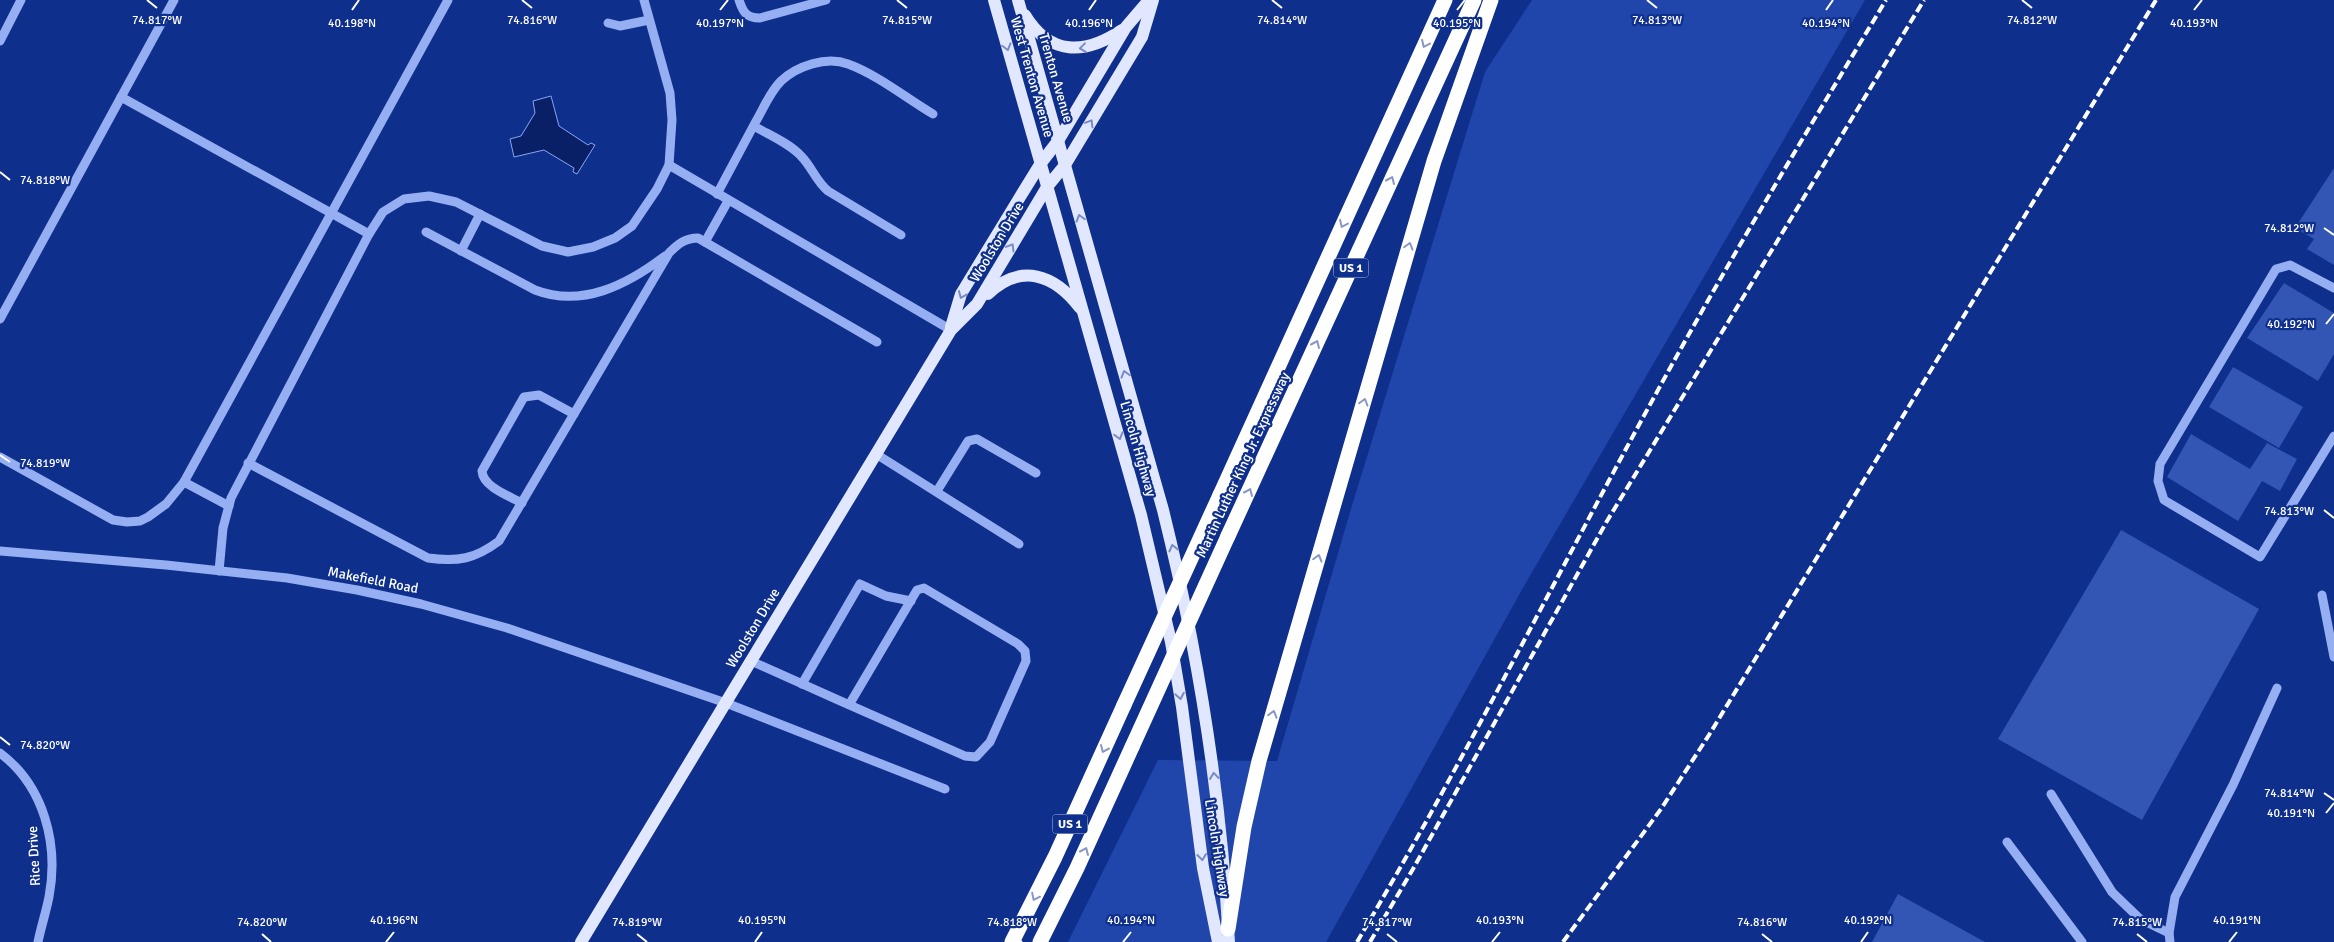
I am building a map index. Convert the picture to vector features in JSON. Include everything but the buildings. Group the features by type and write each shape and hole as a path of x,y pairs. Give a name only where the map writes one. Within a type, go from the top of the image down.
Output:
{"highway":[{"name":"Martin Luther King Jr. Expressway","path":"1012,942 1055,857 1445,0"},
{"name":"Martin Luther King Jr. Expressway","path":"1040,942 1077,868 1474,0"},
{"path":"1228,936 1244,827 1259,761 1434,161 1491,0"}],"main road":[{"name":"West Trenton Avenue","path":"994,0 1041,163"},
{"path":"1041,163 1058,141 1126,28 1149,0"},
{"path":"1065,165 1142,37 1153,0"},
{"path":"1018,3 1038,32 1051,42 1064,47 1078,49 1094,46 1126,28"},
{"name":"Trenton Avenue","path":"1018,3 1065,165"},
{"name":"Lincoln Highway","path":"1041,163 1141,515 1171,642 1182,707 1203,868 1218,942"},
{"name":"Woolston Drive","path":"951,330 961,294 1041,163"},
{"name":"Lincoln Highway","path":"1065,165 1163,510 1193,638 1213,765 1225,866 1228,936"},
{"name":"Woolston Drive","path":"581,942 951,330 977,304 1048,187 1065,165"},
{"path":"977,304 1006,279 1019,275 1034,276 1049,280 1061,288 1084,313"}],"street":[{"path":"0,41 21,0"},
{"path":"0,319 174,0"},
{"path":"0,456 113,520 140,520 148,517 166,504 184,482 448,0"},
{"path":"219,571 223,528 229,506 248,463 369,234 383,212 404,199 430,196 456,202 542,246 568,252 593,247 615,238 632,226 656,189 668,165 672,120 670,93 644,0"},
{"path":"739,0 745,14 750,18 760,18 826,0"},
{"path":"608,24 620,26 649,20"},
{"path":"717,194 780,82 793,71 810,64 827,62 846,63 933,114"},
{"path":"121,97 369,234"},
{"path":"754,126 793,148 802,157 820,185 828,191 901,235"},
{"path":"668,165 951,330"},
{"path":"705,242 728,201"},
{"path":"461,251 480,214"},
{"path":"426,232 535,290 547,295 567,297 610,289 649,268 679,243 690,238 698,238 877,342"},
{"path":"248,463 428,558 459,560 484,553 500,541 669,253"},
{"path":"2334,288 2290,265 2276,269 2160,464 2158,481 2164,500 2260,556 2334,436"},
{"path":"522,503 487,483 482,478 482,471 524,397 539,395 574,414"},
{"path":"936,491 968,441 977,439 1036,473"},
{"path":"876,454 1019,544"},
{"path":"184,482 229,506"},
{"name":"Makefield Road","path":"0,551 296,580 421,604 507,628 726,703 945,789"},
{"path":"802,684 860,584 886,596 911,601"},
{"path":"751,661 849,705 965,756 976,757 990,742 1026,661 1025,651 1018,644 924,588 917,590 849,705"},
{"path":"2322,595 2334,657"},
{"path":"2051,794 2112,892 2140,919 2169,937 2175,897 2233,785 2277,688"},
{"name":"Rice Drive","path":"0,753 10,760 27,780 45,817 50,842 51,872 49,897 38,942"},
{"path":"2007,842 2082,942"}],"shaded area":[{"path":"1532,0 1865,0 1524,586 1326,942 1068,942 1158,760 1277,761 1351,509 1485,72"},
{"path":"551,96 559,126 588,145 591,143 595,145 577,174 573,172 574,168 544,150 514,157 510,139 521,136 535,113 533,101"}],"railway":[{"path":"1357,942 1477,729 1695,323 1886,0"},
{"path":"1370,942 1413,869 1607,521 1924,0"},
{"path":"1563,942 1661,809 1709,735 2156,0"}]}
